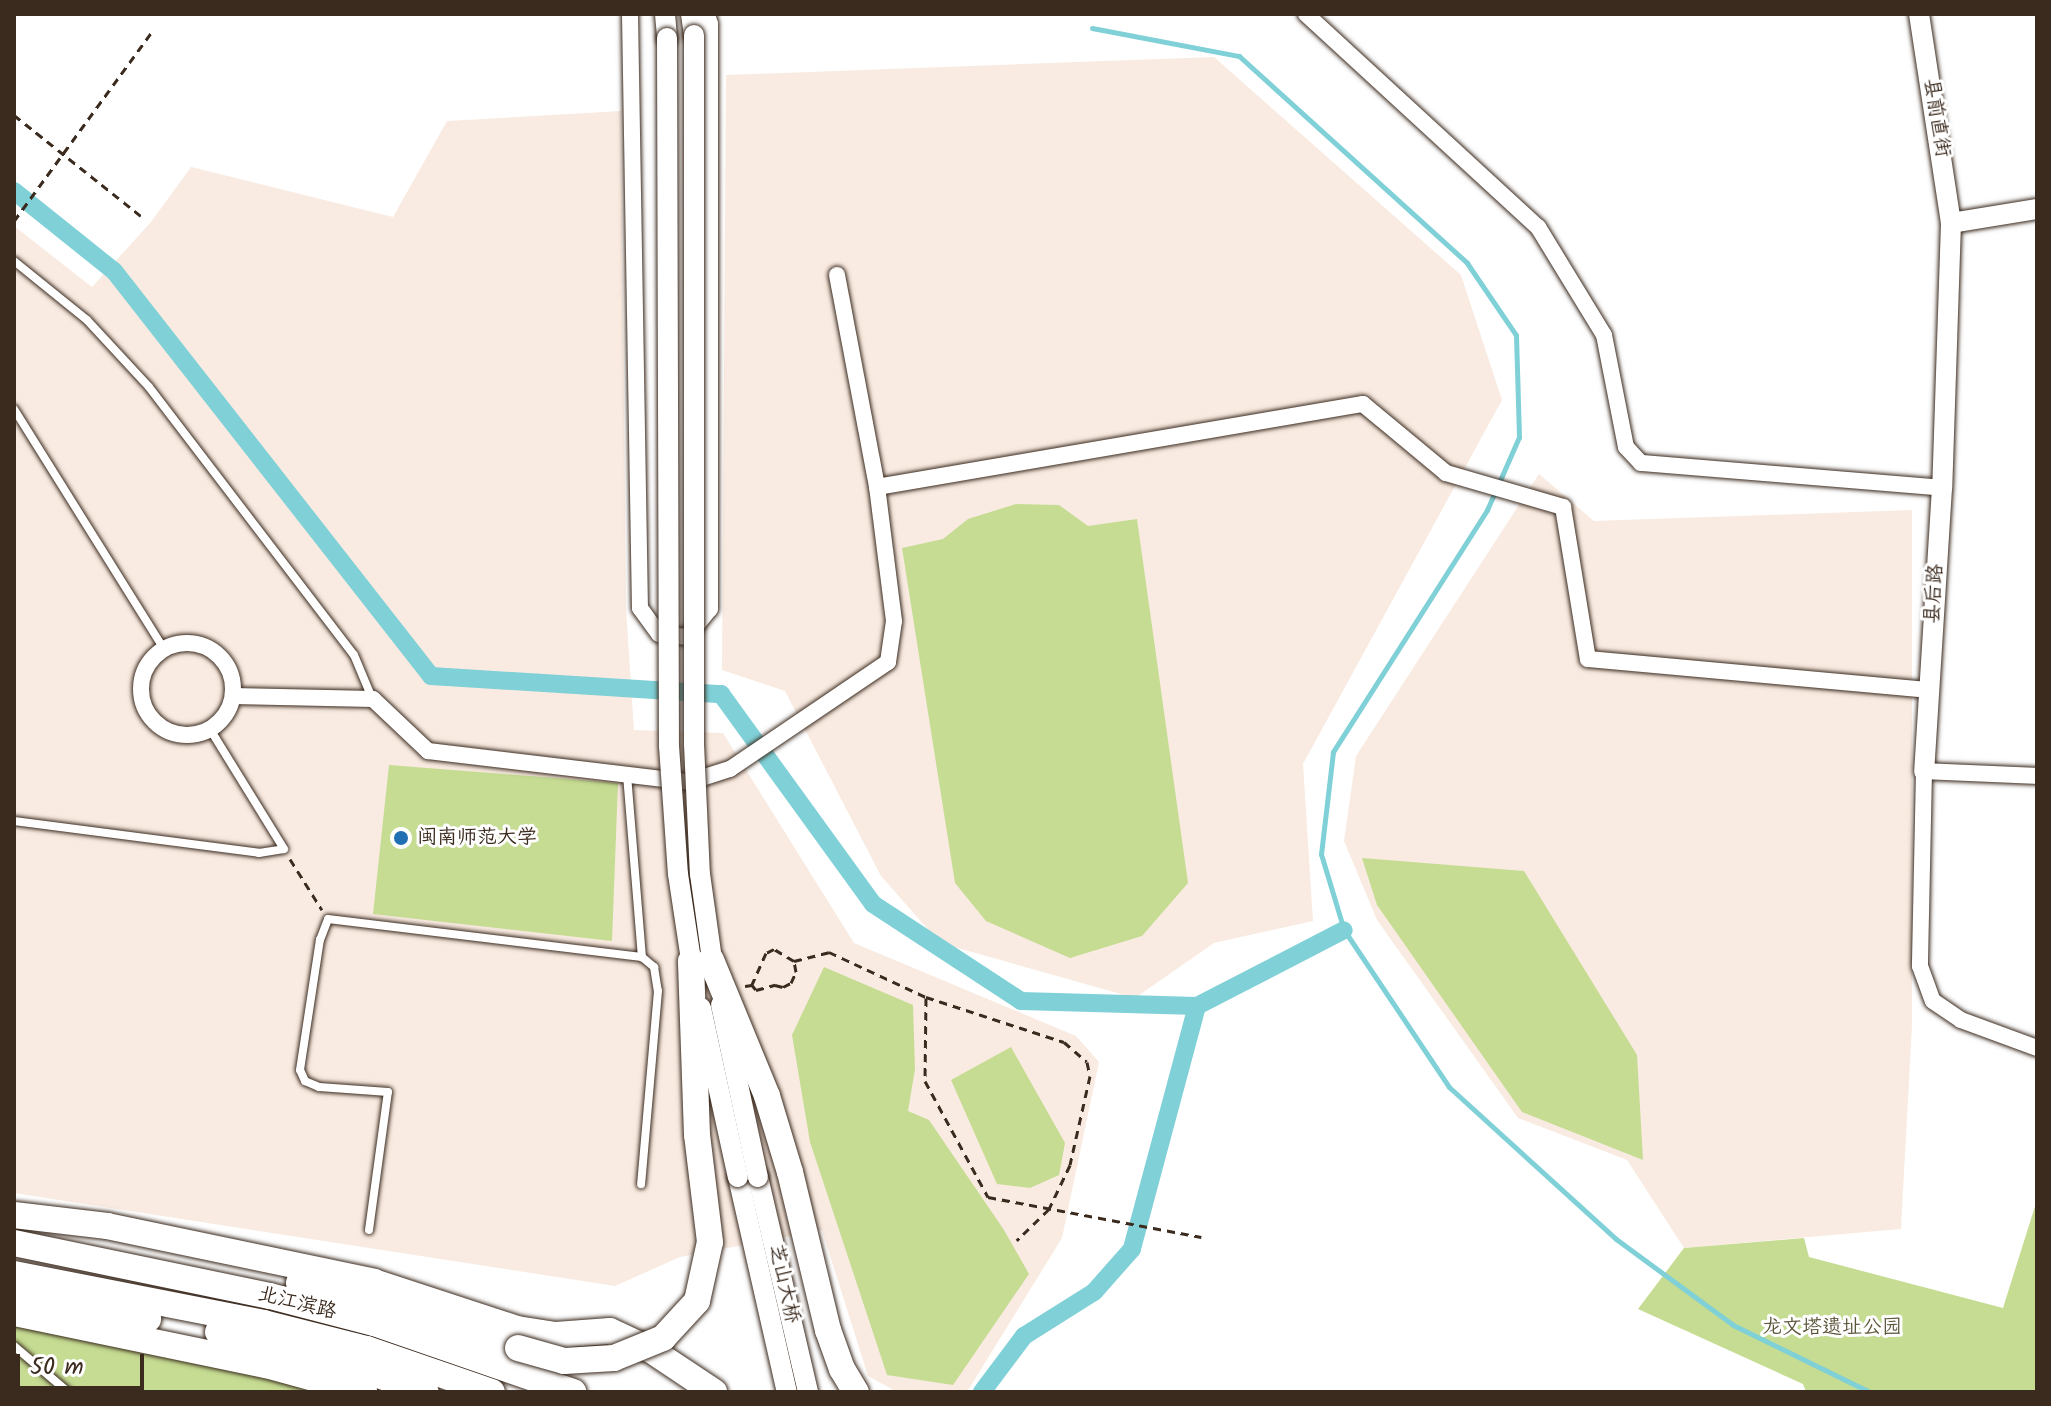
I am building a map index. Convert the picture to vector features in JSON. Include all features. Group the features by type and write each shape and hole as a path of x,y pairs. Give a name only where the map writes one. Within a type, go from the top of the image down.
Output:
{"main road":[{"path":"14,1230 307,1285 564,1361 614,1358 663,1338 697,1301 710,1242 697,1135 701,961"},
{"path":"701,961 767,1096 790,1172 828,1330 842,1369 856,1392"},
{"path":"14,1215 107,1226 374,1282 517,1329 556,1335 610,1331 651,1350 714,1392"},
{"name":"北江滨路","path":"14,1243 270,1296 374,1323 573,1392"},
{"name":"北江滨路","path":"14,1274 264,1323 367,1349 492,1392"},
{"path":"14,1291 244,1337 367,1382"},
{"path":"14,1313 266,1365 426,1392"}],"street":[{"path":"630,14 640,608 659,634 687,637 710,609 710,24 707,14"},
{"path":"665,14 669,746 678,874 701,961 748,1177 787,1392"},
{"path":"691,14 694,35 694,744 701,961"},
{"path":"1306,14 1538,227 1604,335 1626,447 1641,463 1942,488"},
{"name":"县前直街","path":"1919,14 1951,223"},
{"path":"1951,223 2037,209"},
{"name":"县后路","path":"1951,223 1942,488 1924,771 1920,966 1933,1001 1961,1020 2037,1048"},
{"path":"233,696 373,699 428,751 689,782 730,769 888,662 894,621 877,487 837,275"},
{"path":"877,487 1363,404 1446,473 1563,507 1588,659 1928,690"},
{"path":"178,643 207,647 228,667 233,696 229,709 210,729 181,735 167,731 146,712 140,684 153,657 164,649 178,643"},
{"path":"1924,771 2037,776"},
{"name":"芝山大桥","path":"748,1177 808,1392"}],"lane":[{"path":"14,261 87,320 149,387 354,655 373,699"},
{"path":"14,409 164,649"},
{"path":"14,821 259,853 284,849 210,729"},
{"path":"627,775 642,957"},
{"path":"369,1230 388,1092 319,1087 305,1081 300,1070 320,940 328,919 642,957 654,967 658,991 641,1184"},
{"path":"14,1346 68,1392"}],"path":[{"path":"15,220 151,33"},
{"path":"14,115 64,151 141,216"},
{"path":"284,849 328,919"},
{"path":"794,961 796,972 791,983 756,990 752,985 766,953 774,949 794,961 829,952 926,997 1064,1042 1087,1062 1090,1076 1070,1165 1049,1209 1017,1240"},
{"path":"926,997 925,1081 988,1197 1201,1237"}],"shaded area":[{"path":"1214,57 1461,275 1502,400 1303,764 1313,921 1214,943 1135,998 940,943 881,876 785,691 722,670 726,75"},
{"name":"闽南师范大学","path":"621,111 626,609 634,730 723,733 854,943 1076,1036 1099,1062 1062,1238 967,1392 897,1392 868,1376 822,1230 680,1257 615,1286 14,1193 14,226 92,287 151,222 191,167 393,217 447,121"},
{"path":"1539,474 1594,521 1912,510 1912,1025 1901,1229 1684,1248 1627,1160 1518,1118 1377,920 1344,841 1356,756"}],"green space":[{"path":"1016,504 1059,505 1088,526 1137,519 1188,883 1142,936 1070,958 986,921 955,883 902,548 943,539 968,519"},
{"path":"389,765 618,783 612,941 373,914"},
{"path":"1362,858 1524,871 1637,1055 1643,1160 1522,1112 1377,905"},
{"path":"824,967 913,1005 915,1069 908,1111 929,1120 1004,1230 1029,1274 953,1385 887,1375 810,1142 792,1035"},
{"path":"1011,1047 1065,1143 1059,1175 1030,1188 997,1184 951,1080"},
{"name":"龙文塔遗址公园","path":"2037,1200 2037,1392 1806,1392 1803,1384 1638,1309 1684,1248 1804,1238 1809,1257 2003,1308"},
{"path":"14,1321 329,1392 14,1392"}],"waterway":[{"path":"1092,28 1239,56 1467,263 1516,335 1519,437 1487,510 1333,752 1321,854 1344,930 1449,1087 1616,1239 1733,1325 1870,1392"},
{"path":"14,191 114,271 431,676 721,694 873,904 1021,1001 1197,1006 1132,1249 1094,1292 1024,1336 982,1392"},
{"path":"1197,1006 1344,930"}],"place":[{"name":"闽南师范大学","path":"401,838"}]}
